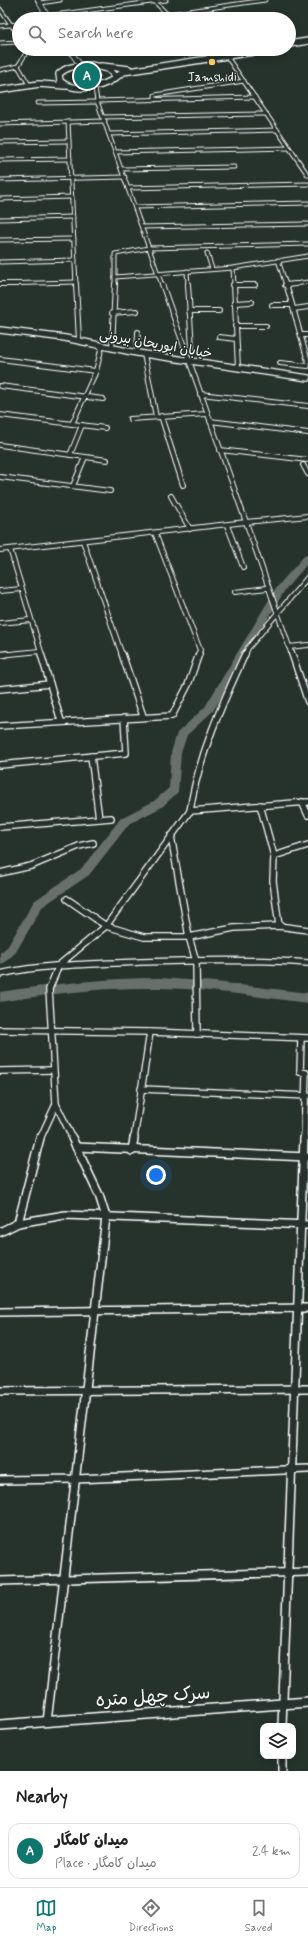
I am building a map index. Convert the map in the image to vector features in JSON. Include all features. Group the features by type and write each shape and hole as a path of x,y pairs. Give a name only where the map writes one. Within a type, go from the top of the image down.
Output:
{"highway":[{"path":"296,44 308,42"},
{"path":"0,89 49,78 62,71 80,65 129,69 209,56"},
{"path":"0,89 39,84 95,88 103,86 123,72 220,56"},
{"path":"101,66 112,72 114,79"},
{"path":"62,71 59,74 60,81 70,86"}],"main road":[{"path":"39,1 45,12"},
{"path":"74,56 80,65"}],"street":[{"path":"39,1 60,0"},
{"path":"81,12 166,0"},
{"path":"187,12 265,0"},
{"path":"154,1 165,12"},
{"path":"0,9 12,25"},
{"path":"0,26 12,25"},
{"path":"0,43 12,42"},
{"path":"0,70 18,66 24,56"},
{"path":"227,56 308,175"},
{"path":"18,66 28,83"},
{"path":"155,100 155,95 244,81"},
{"path":"95,88 98,102 125,177 148,248 181,341 190,361 200,394 308,702"},
{"path":"38,104 255,97"},
{"path":"0,124 266,114"},
{"path":"68,122 79,340"},
{"path":"109,134 277,130"},
{"path":"0,142 69,140"},
{"path":"115,152 289,148"},
{"path":"0,160 70,159"},
{"path":"122,170 234,167"},
{"path":"0,180 125,177"},
{"path":"128,188 308,184"},
{"path":"0,199 72,197"},
{"path":"135,207 308,204"},
{"path":"0,219 73,217"},
{"path":"142,228 308,224"},
{"path":"0,240 74,239"},
{"path":"112,348 112,313 116,277 114,254 148,248 308,244"},
{"path":"207,253 212,269"},
{"path":"116,277 187,270 233,268 308,256"},
{"path":"0,262 75,260"},
{"path":"278,260 308,361"},
{"path":"233,268 238,368"},
{"path":"186,350 192,349 187,270"},
{"path":"0,284 76,282"},
{"path":"285,285 308,282"},
{"path":"233,285 255,285"},
{"path":"234,302 252,302"},
{"path":"272,304 293,307 308,307"},
{"path":"189,311 219,311"},
{"path":"112,313 137,312"},
{"path":"235,326 266,326"},
{"name":"خیابان ابوریحان بیرونی","path":"0,330 79,340 137,353 308,378"},
{"path":"137,353 138,332"},
{"path":"301,335 308,335"},
{"path":"219,337 236,339"},
{"path":"72,424 96,371 102,346"},
{"path":"144,354 159,417 183,484"},
{"path":"0,359 96,371"},
{"path":"280,363 308,366"},
{"path":"0,386 103,399"},
{"path":"200,394 308,406"},
{"path":"130,419 207,414"},
{"path":"0,415 105,428"},
{"path":"210,421 308,433"},
{"path":"70,455 82,425"},
{"path":"0,445 106,460"},
{"path":"220,450 308,460"},
{"path":"73,486 85,457"},
{"path":"303,465 308,474"},
{"path":"0,477 110,491"},
{"path":"171,496 190,529"},
{"path":"0,550 308,516"},
{"path":"227,525 244,567"},
{"path":"0,726 143,716 172,716 188,685 200,650 155,533"},
{"path":"83,541 143,716"},
{"path":"10,549 61,721"},
{"path":"47,1722 87,1390 106,1217 99,1195 56,1104 53,1070 50,989 59,965 106,926 190,811 193,790 221,706 248,648 278,615 308,577"},
{"path":"235,592 268,588"},
{"path":"0,591 22,589"},
{"path":"0,623 31,620"},
{"path":"289,646 308,645"},
{"path":"0,655 40,651"},
{"path":"0,689 50,684"},
{"path":"0,765 126,753 124,718"},
{"path":"91,756 98,819"},
{"path":"190,811 305,802 308,815"},
{"path":"260,805 274,856 273,881 279,926"},
{"path":"0,827 110,818"},
{"path":"171,836 189,937 196,961 197,1034"},
{"path":"0,874 31,866 79,846 93,843"},
{"path":"274,856 308,844"},
{"path":"67,899 106,926 144,937 189,937 234,928 279,926 308,930"},
{"path":"0,974 21,969 59,965 196,961 284,961 308,963"},
{"path":"0,1030 150,1032 304,1038 300,1072 306,1072 307,1096 305,1225 298,1308 282,1723"},
{"path":"132,1151 150,1032"},
{"path":"0,1071 53,1070"},
{"path":"141,1089 307,1096"},
{"path":"18,1223 38,1143 56,1104"},
{"path":"76,1147 132,1151 306,1157"},
{"path":"0,1232 18,1223 65,1215 305,1225"},
{"path":"0,1312 308,1308"},
{"path":"0,1390 308,1389"},
{"path":"0,1480 76,1479 291,1468 308,1469"},
{"path":"0,1581 308,1572"},
{"name":"سرک چهل متره","path":"0,1725 308,1702"},
{"path":"282,1759 282,1771"}],"shaded area":[{"path":"87,70 95,71 101,76 96,80 89,81 76,78 77,73"}],"waterway":[{"path":"0,960 12,949 38,904 85,872 125,821 158,804 174,789 176,753 182,733 209,709 229,673 281,588 308,557"},
{"path":"0,997 80,987 160,983 216,987 308,998"}],"place":[{"name":"Jamshidi","path":"212,62"},
{"name":"میدان کامگار","path":"87,76"}]}
